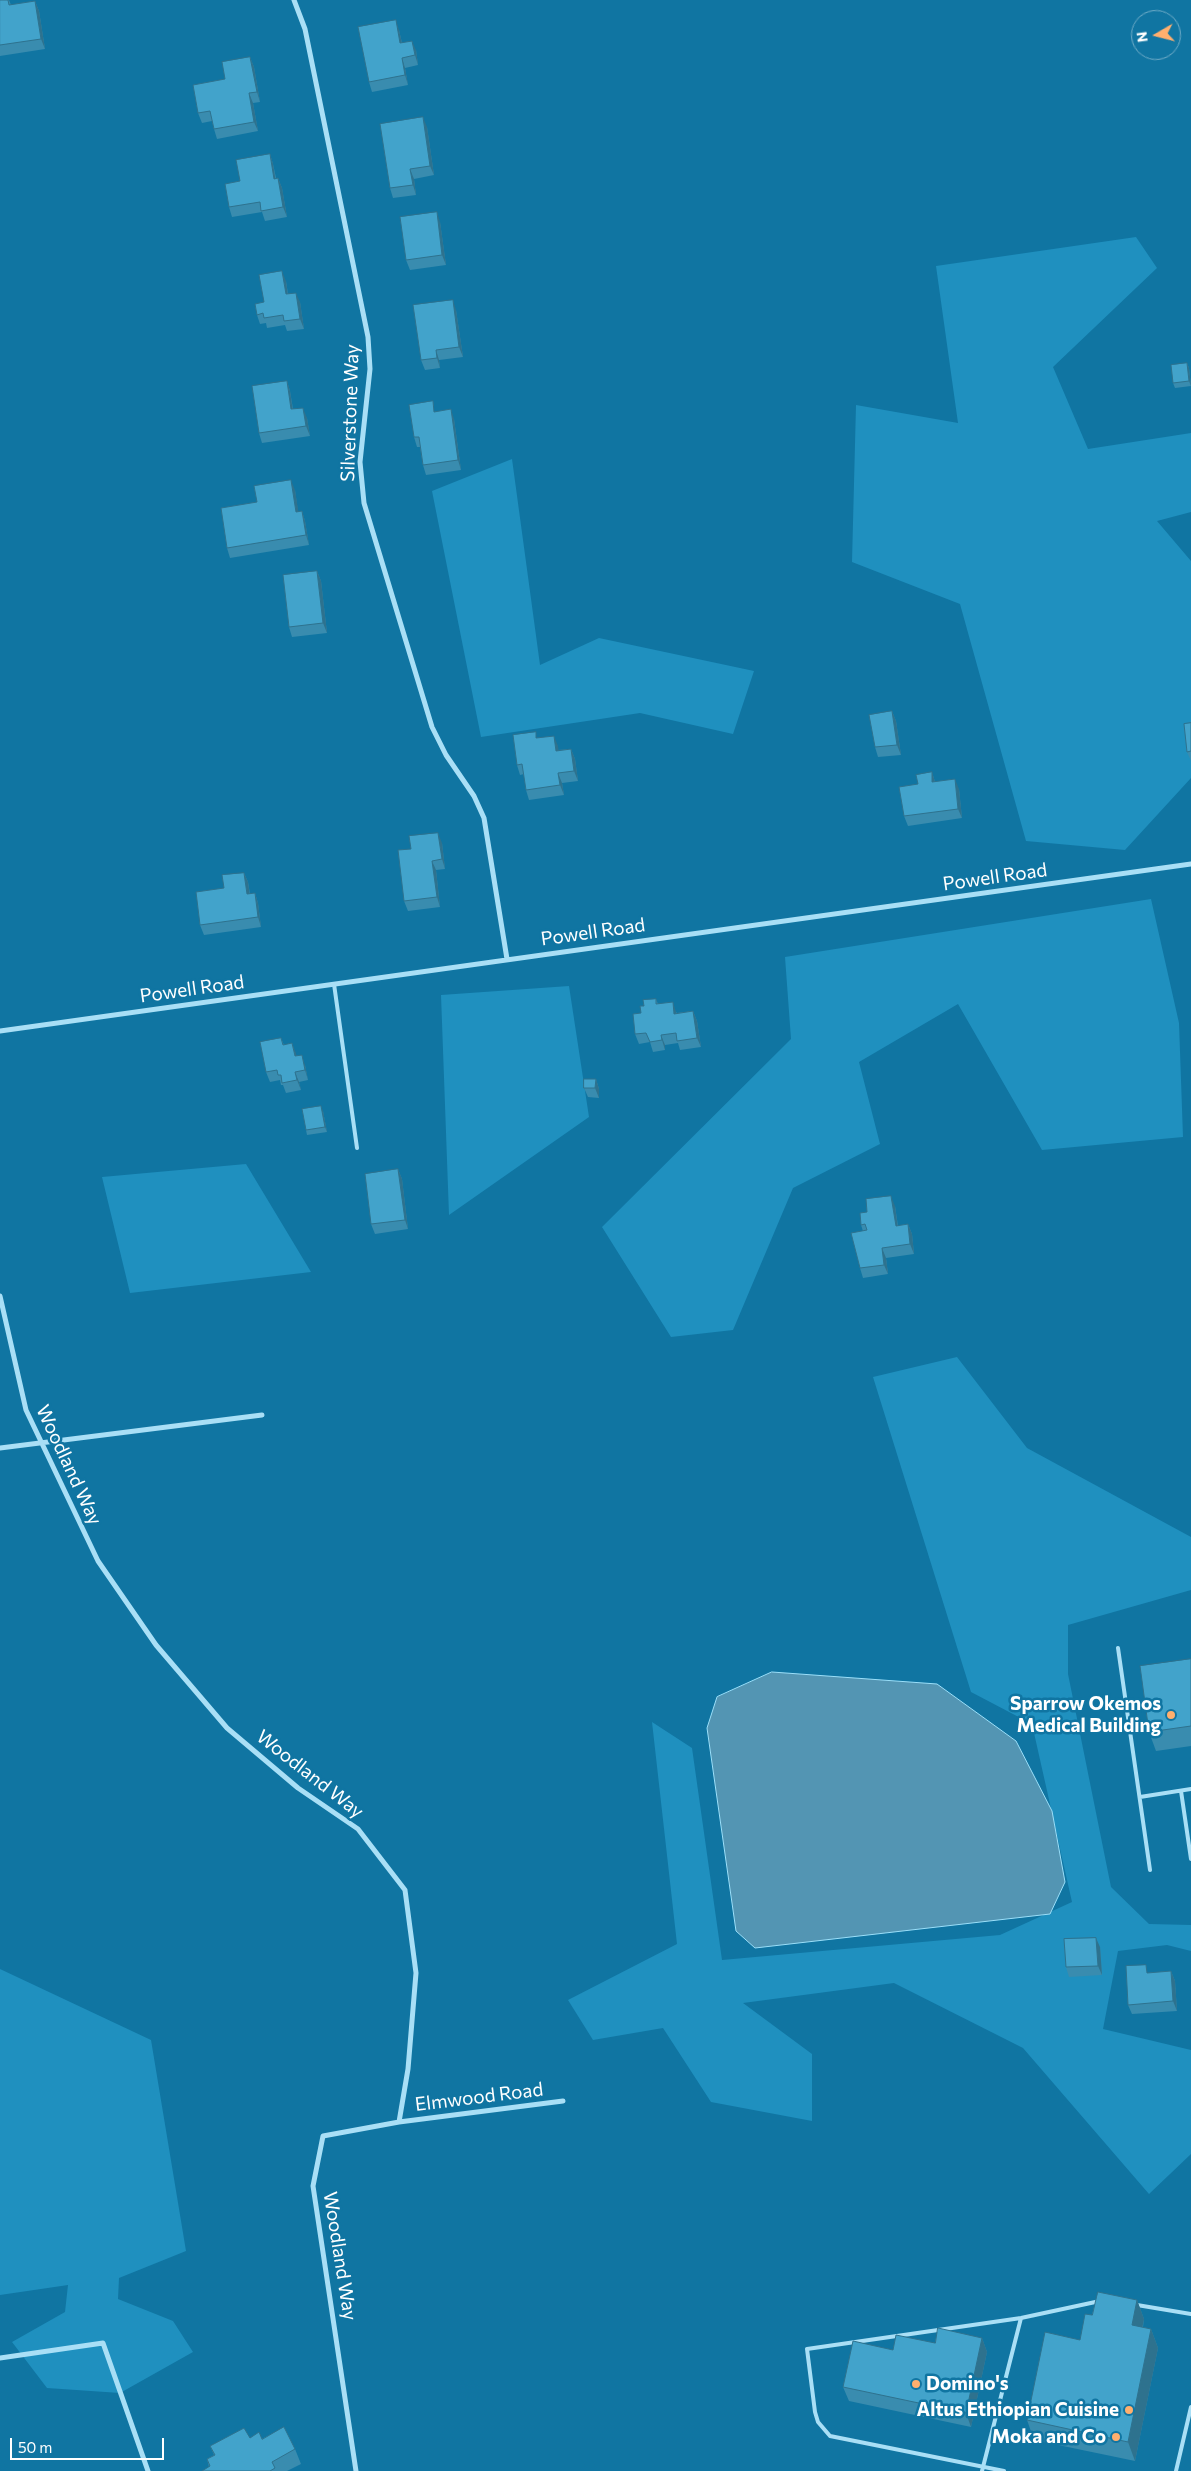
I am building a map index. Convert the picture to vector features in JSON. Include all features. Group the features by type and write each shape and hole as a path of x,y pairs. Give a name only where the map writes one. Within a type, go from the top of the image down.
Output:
{"street":[{"name":"Silverstone Way","path":"294,0 305,29 368,337 370,369 360,462 364,503 432,727 446,755 474,796 484,818 507,960"},
{"name":"Powell Road","path":"0,1031 1191,864"},
{"name":"Woodland Way","path":"0,1296 26,1410 98,1561 156,1645 227,1728 298,1788 358,1829 405,1890 416,1973 408,2069 399,2122 322,2136 314,2186 356,2471"},
{"path":"0,1448 262,1415"},
{"name":"Elmwood Road","path":"399,2122 563,2101"},
{"path":"0,2358 103,2343 148,2471"}],"lane":[{"path":"334,984 357,1148"},
{"path":"1118,1648 1150,1870"},
{"path":"1140,1797 1191,1790"},
{"path":"1182,1791 1191,1859"},
{"path":"1004,2471 982,2469 830,2436 818,2422 815,2412 807,2349 1021,2318 1105,2300"},
{"path":"1134,2305 1191,2314"},
{"path":"982,2469 1021,2318"},
{"path":"1176,2471 1191,2407"}],"shaded area":[{"path":"1136,237 1157,268 1053,367 1088,449 1191,433 1191,512 1157,521 1191,561 1191,778 1125,850 1026,841 960,604 852,562 856,405 958,423 936,266"},
{"path":"512,459 540,665 599,638 754,671 733,734 640,713 481,737 432,491"},
{"path":"1151,899 1179,1023 1183,1137 1042,1150 958,1004 859,1062 880,1144 793,1188 733,1330 671,1337 602,1227 791,1039 785,957"},
{"path":"569,986 589,1117 449,1215 441,995"},
{"path":"246,1164 311,1272 130,1293 102,1177"},
{"path":"957,1357 1027,1448 1191,1537 1191,1590 1068,1625 1068,1674 1111,1887 1149,1924 1191,1925 1191,1951 1167,1945 1118,1951 1103,2029 1191,2050 1191,2154 1149,2194 1023,2048 894,1983 743,2003 812,2054 812,2121 711,2102 663,2028 593,2040 568,2000 677,1944 652,1722 692,1748 722,1960 1000,1935 1072,1902 1032,1724 971,1692 873,1377"},
{"path":"772,1672 937,1684 1016,1741 1052,1811 1065,1882 1050,1914 755,1948 736,1931 707,1728 717,1697"},
{"path":"0,1969 151,2040 186,2251 119,2278 118,2299 173,2321 193,2352 120,2393 47,2388 12,2342 65,2312 68,2285 0,2295"}],"building":[{"path":"0,0 8,0 9,5 35,1 41,39 0,45"},
{"path":"396,20 400,43 412,41 415,55 402,58 405,75 369,82 358,27"},
{"path":"250,57 257,92 249,93 254,122 214,129 210,111 198,113 193,85 225,79 222,62"},
{"path":"423,117 430,166 410,169 413,185 390,188 380,124"},
{"path":"270,154 274,179 278,178 283,207 261,211 260,202 229,207 225,184 240,181 236,160"},
{"path":"437,212 442,255 406,260 400,217"},
{"path":"282,271 286,294 296,293 300,319 284,321 283,315 264,318 263,313 257,315 255,304 264,302 259,275"},
{"path":"453,300 459,347 436,350 437,358 421,360 413,305"},
{"path":"1187,363 1189,381 1173,383 1171,365"},
{"path":"287,381 291,409 303,408 306,426 259,433 252,386"},
{"path":"433,401 434,412 451,409 458,460 423,465 419,437 414,437 409,405"},
{"path":"291,480 296,512 302,511 306,535 227,548 221,508 257,502 254,486"},
{"path":"317,571 323,623 289,627 283,575"},
{"path":"892,711 897,745 875,747 869,715"},
{"path":"1191,723 1191,751 1187,752 1184,724"},
{"path":"536,732 536,738 554,736 556,751 571,749 574,771 558,773 560,785 526,790 522,764 517,765 513,735"},
{"path":"932,772 932,782 955,779 958,809 904,816 899,787 918,784 916,775"},
{"path":"438,833 442,859 432,861 437,897 404,901 398,850 411,849 409,836"},
{"path":"244,873 247,894 255,893 258,917 200,925 196,892 224,888 222,875"},
{"path":"656,999 656,1004 673,1002 674,1014 693,1011 697,1038 677,1041 676,1033 661,1035 662,1040 650,1042 646,1033 635,1034 633,1014 641,1013 640,1006 644,1006 643,1000"},
{"path":"281,1038 283,1045 292,1043 295,1056 302,1055 305,1070 295,1072 297,1080 282,1083 281,1075 278,1075 277,1070 266,1072 260,1042"},
{"path":"584,1079 596,1079 595,1088 584,1088"},
{"path":"321,1106 325,1127 306,1130 302,1109"},
{"path":"398,1169 405,1220 371,1224 365,1174"},
{"path":"891,1196 896,1226 908,1224 910,1244 882,1248 884,1265 860,1268 851,1233 867,1230 865,1224 861,1225 860,1213 867,1212 866,1199"},
{"name":"Sparrow Okemos Medical Building","path":"1191,1659 1191,1726 1149,1732 1140,1666"},
{"path":"1096,1938 1098,1966 1066,1967 1064,1939"},
{"path":"1146,1965 1147,1973 1171,1971 1173,2001 1128,2005 1126,1966"},
{"path":"1098,2292 1137,2300 1132,2325 1151,2329 1128,2442 1027,2420 1045,2332 1080,2340 1085,2314 1092,2315"},
{"path":"938,2328 982,2338 966,2413 843,2387 853,2341 893,2350 896,2335 935,2343"},
{"path":"284,2427 295,2449 272,2462 275,2468 270,2471 202,2471 210,2466 207,2459 215,2455 210,2446 244,2428 250,2438 259,2432 262,2439"}],"place":[{"name":"Sparrow Okemos Medical Building","path":"1171,1715"},
{"name":"Domino's","path":"916,2384"},
{"name":"Altus Ethiopian Cuisine","path":"1129,2410"},
{"name":"Moka and Co","path":"1116,2437"}]}
